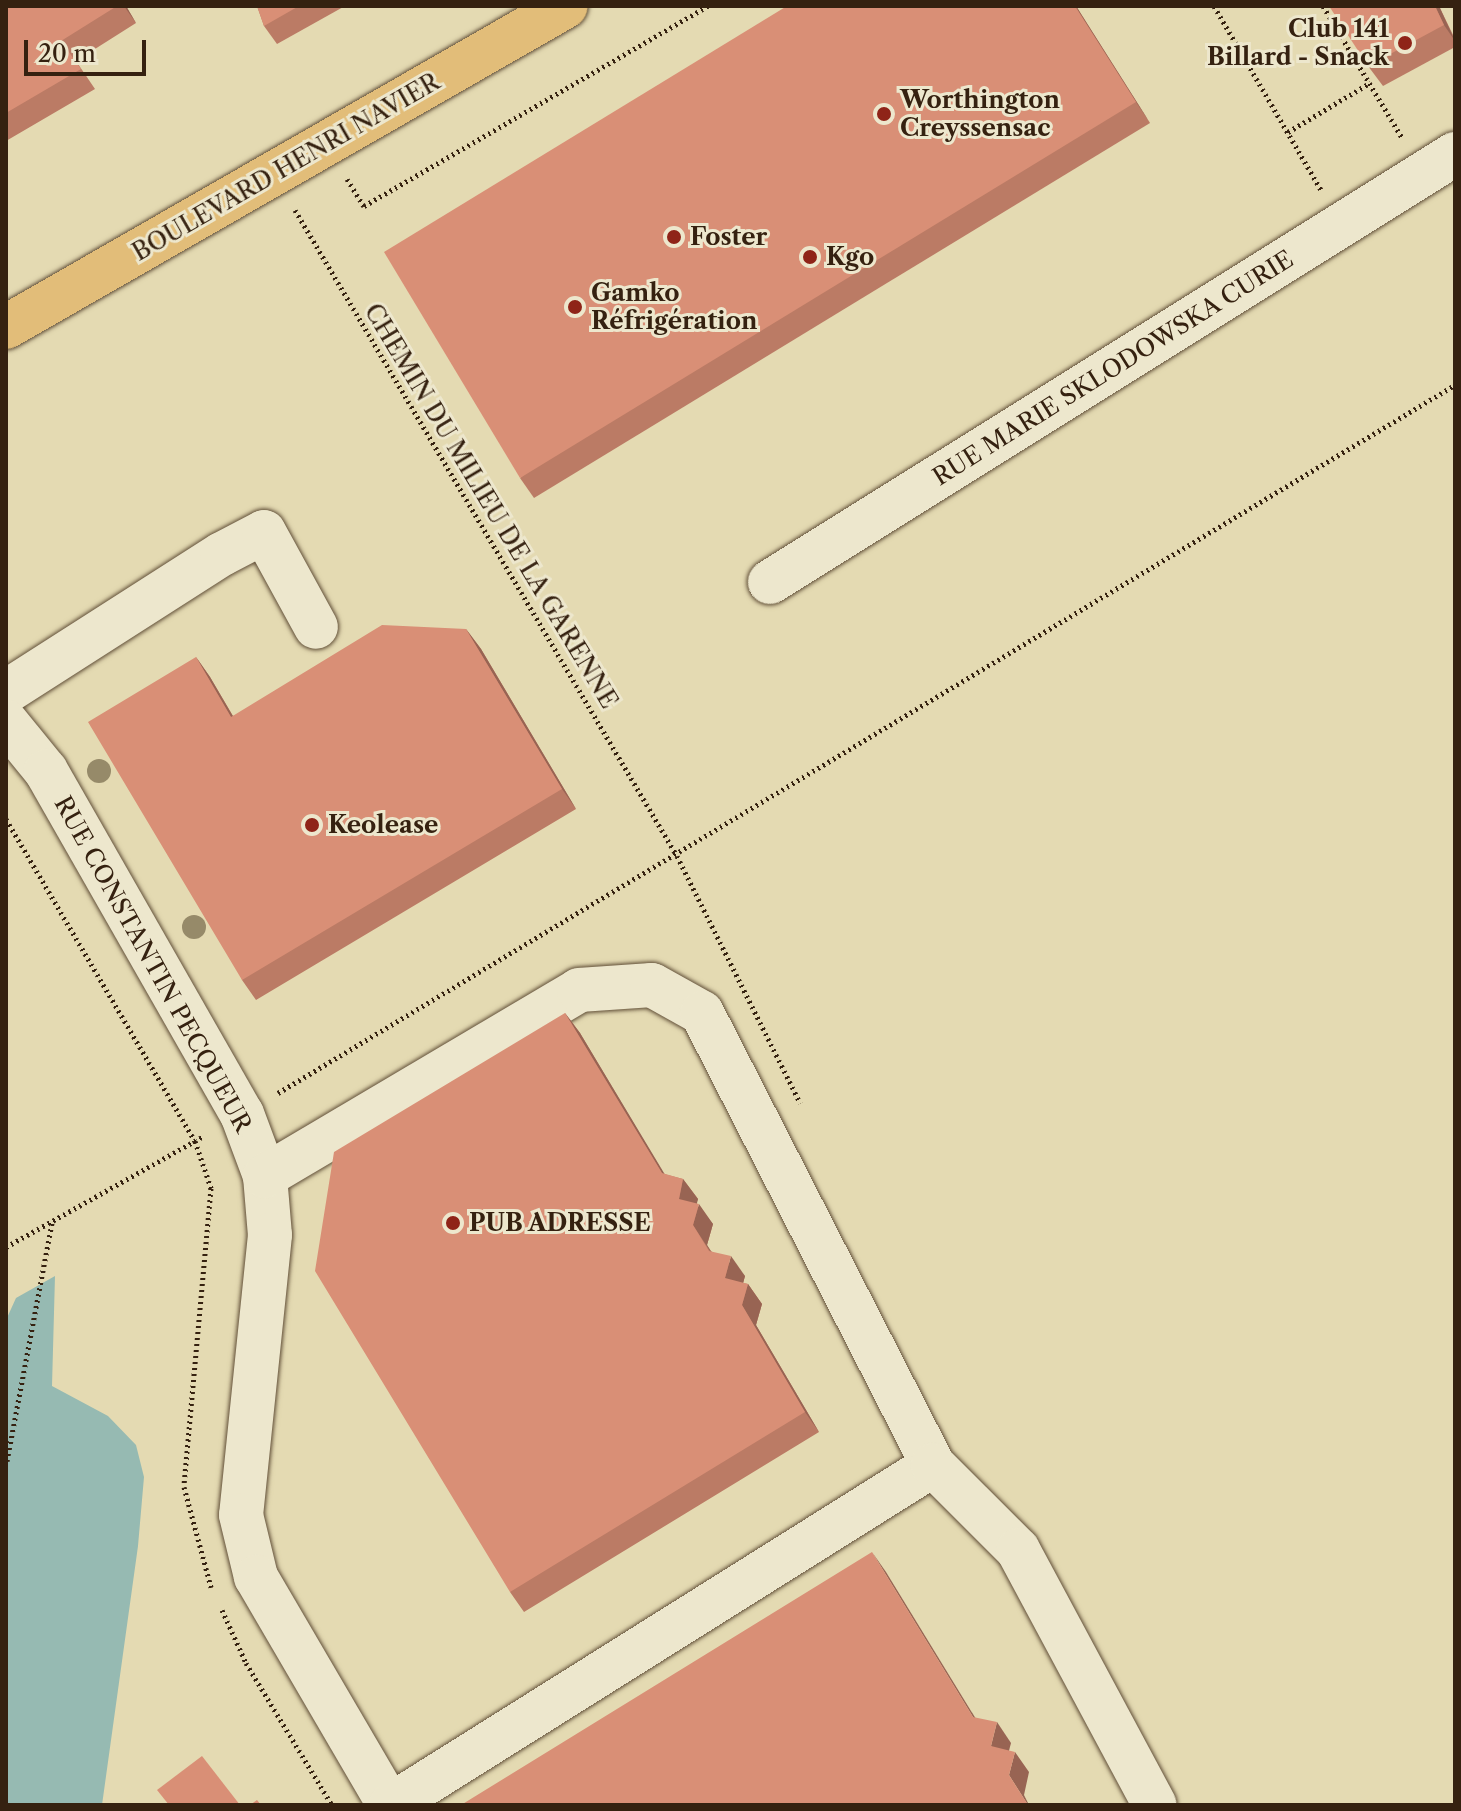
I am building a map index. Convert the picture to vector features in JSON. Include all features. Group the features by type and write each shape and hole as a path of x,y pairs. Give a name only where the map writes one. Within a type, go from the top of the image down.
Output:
{"main road":[{"name":"BOULEVARD HENRI NAVIER","path":"6,327 566,6"}],"street":[{"name":"RUE MARIE SKLODOWSKA CURIE","path":"770,582 1440,164"},
{"path":"6,692 222,554 264,532 316,627"},
{"name":"RUE CONSTANTIN PECQUEUR","path":"13,740 242,1114 265,1176 270,1235 241,1515 256,1577 390,1805"},
{"path":"265,1176 579,990 652,985 702,1013 933,1465 1018,1550 1155,1805"},
{"path":"390,1805 933,1465"}],"path":[{"path":"328,144 364,206 708,6"},
{"path":"1214,6 1342,225"},
{"path":"1323,6 1370,83 1440,164"},
{"path":"1288,132 1370,83"},
{"name":"CHEMIN DU MILIEU DE LA GARENNE","path":"274,175 677,856"},
{"path":"6,1247 242,1114 677,856 1455,385"},
{"path":"6,819 195,1141 211,1188 184,1487 213,1591"},
{"path":"7,1461 52,1221"},
{"path":"220,1606 246,1663 332,1805"}],"water":[{"path":"55,1276 52,1386 108,1416 136,1445 144,1477 138,1546 102,1805 6,1805 6,1320 16,1298"}],"building":[{"path":"6,6 117,6 61,41 81,69 6,113"},
{"path":"257,6 299,6 264,26"},
{"path":"787,6 1075,6 1136,102 520,478 384,252"},
{"name":"Club 141 Billard - Snack","path":"1329,6 1435,6 1444,25 1368,66"},
{"path":"382,625 466,629 562,789 242,980 88,722 196,657 231,717"},
{"path":"565,1013 662,1173 683,1179 679,1199 699,1204 693,1225 709,1251 731,1256 725,1278 748,1284 742,1305 805,1412 510,1592 315,1271 334,1152"},
{"path":"872,1552 973,1717 997,1722 991,1746 1015,1752 1009,1775 1028,1805 461,1805"},
{"path":"202,1756 240,1805 169,1805 157,1790"}],"place":[{"name":"Club 141 Billard - Snack","path":"1405,43"},
{"name":"Worthington Creyssensac","path":"884,114"},
{"name":"Foster","path":"674,237"},
{"name":"Kgo","path":"810,257"},
{"name":"Gamko Réfrigération","path":"575,307"},
{"name":"Keolease","path":"312,825"},
{"name":"PUB ADRESSE","path":"453,1223"}]}
